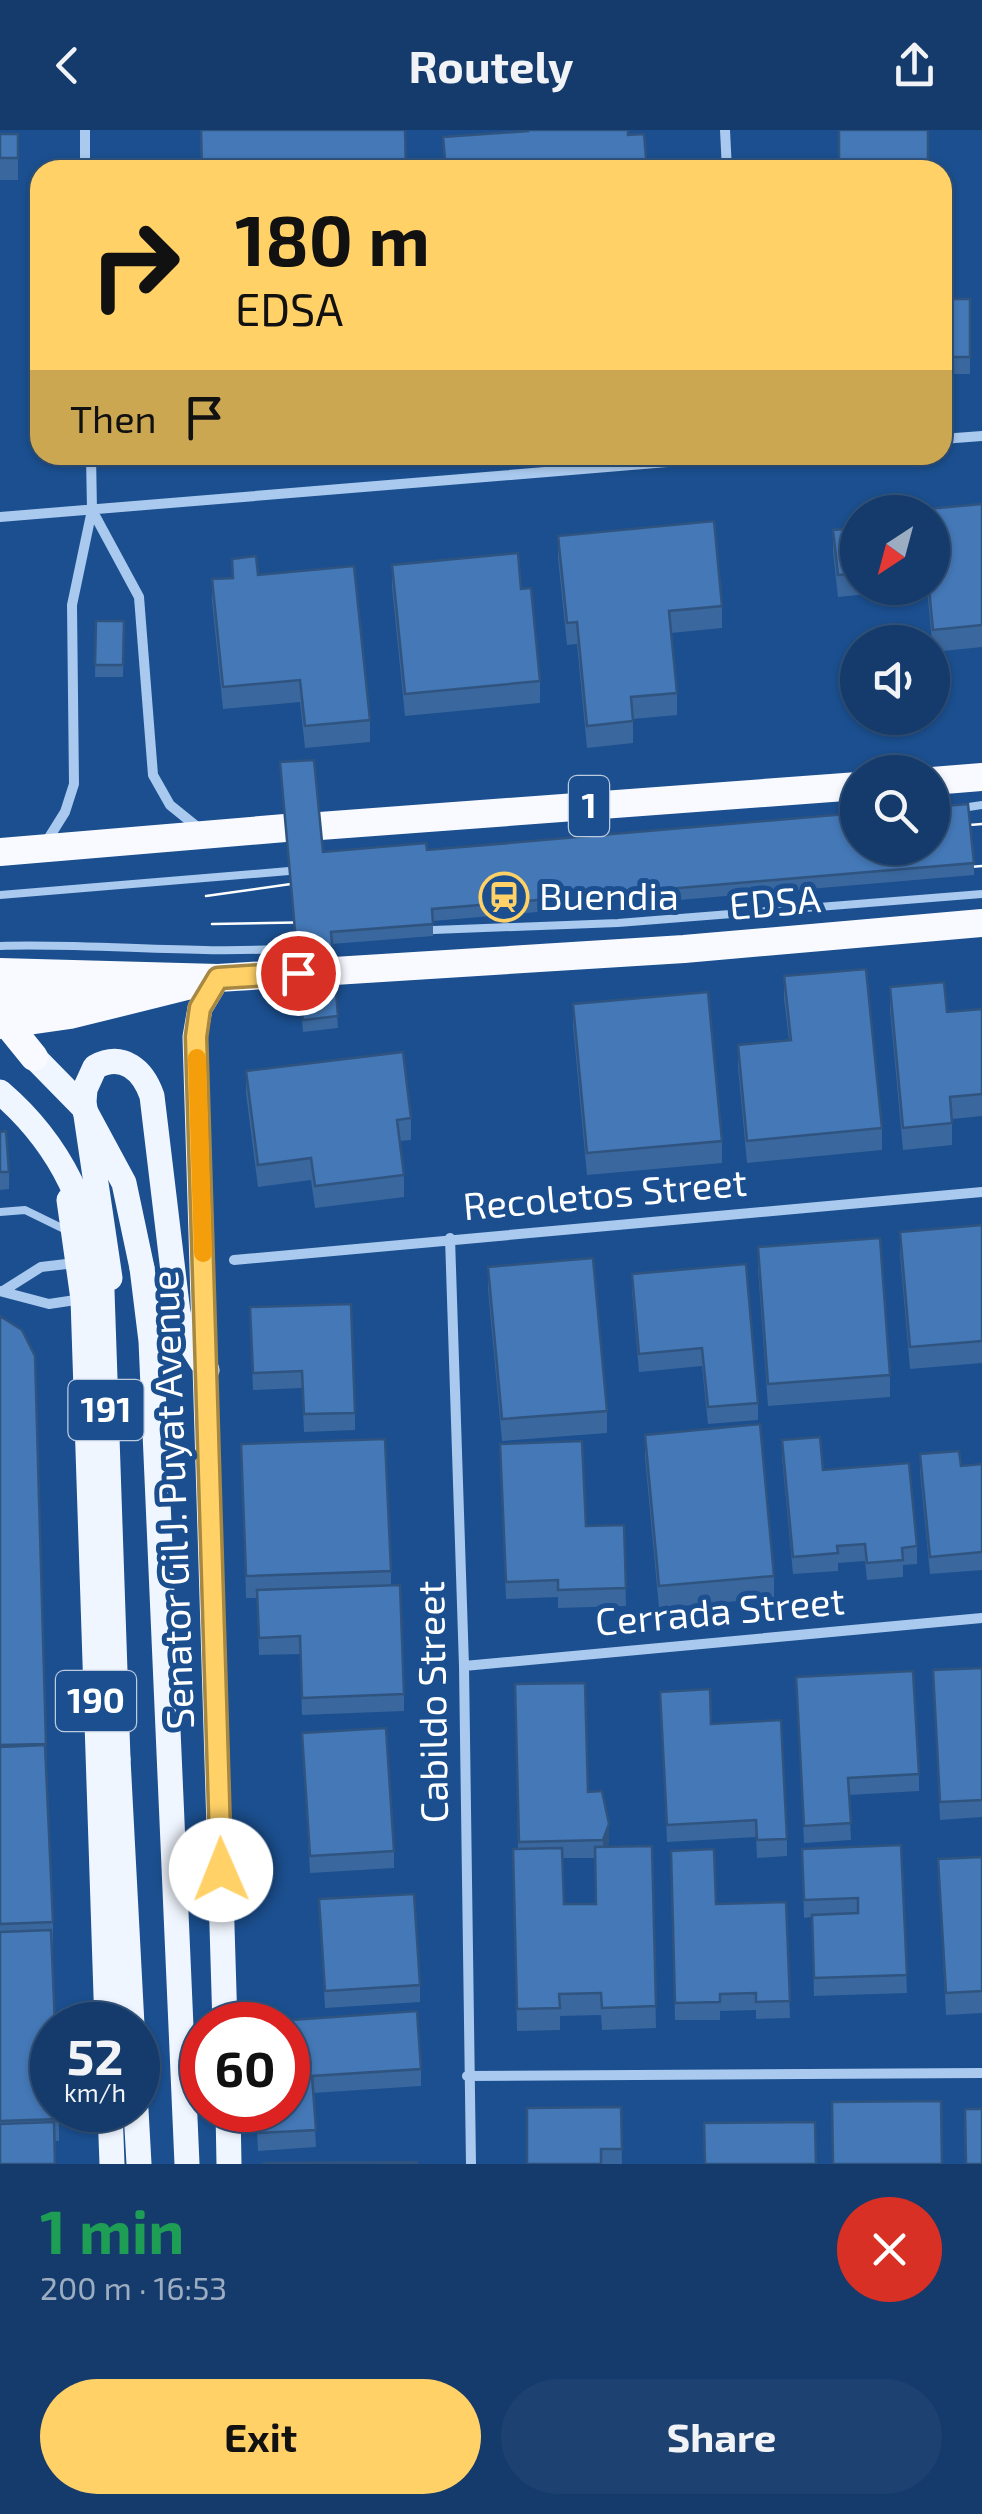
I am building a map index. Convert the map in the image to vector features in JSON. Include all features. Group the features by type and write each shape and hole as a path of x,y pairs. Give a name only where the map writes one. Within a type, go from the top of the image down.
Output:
{"highway":[{"path":"950,780 982,777"},
{"name":"1","path":"320,826 840,787"},
{"path":"0,852 285,828"},
{"name":"EDSA","path":"334,971 684,949 982,922"},
{"path":"0,1025 70,1015 296,961"},
{"path":"0,972 218,978"},
{"path":"0,1000 218,978"},
{"path":"0,1014 34,1057"}],"main road":[{"name":"Senator Gil J. Puyat Avenue","path":"218,978 200,1008 196,1037 209,1374 224,2002"},
{"name":"191","path":"0,1033 34,1057 83,1107 124,1183 142,1268 151,1341 187,2164"},
{"path":"84,1377 110,1328 113,1303 85,1088 95,1067 114,1061 134,1067 145,1077 152,1096 182,1332 209,1374"},
{"name":"191","path":"2,1099 41,1131 67,1172 82,1202 102,1291 131,2002"},
{"name":"190","path":"2,1099 60,1174 80,1263 107,2002"},
{"path":"111,2132 112,2164"},
{"path":"137,2132 138,2164"},
{"path":"228,2132 229,2164"}],"street":[{"path":"85,130 86,160"},
{"path":"725,130 726,160"},
{"path":"952,438 982,436"},
{"path":"42,850 65,812 74,784 72,605 92,510 91,465"},
{"path":"0,517 632,465"},
{"path":"92,510 139,597 153,776 170,805 206,834"},
{"name":"Recoletos Street","path":"234,1260 982,1192"},
{"name":"Cabildo Street","path":"450,1238 464,1666 470,2164"},
{"path":"1,1291 41,1267 80,1263"},
{"path":"1,1291 49,1304 83,1298"},
{"name":"Cerrada Street","path":"464,1666 982,1618"},
{"path":"467,2076 982,2073"}],"lane":[{"path":"950,809 982,806"},
{"path":"0,896 288,871"},
{"path":"433,930 618,924 982,894"},
{"path":"0,946 82,945 296,961"},
{"path":"0,1212 25,1210 76,1235"}],"building":[{"path":"201,130 405,130 406,160 202,160"},
{"path":"628,130 628,135 644,134 646,160 445,160 443,137"},
{"path":"839,130 928,130 928,160 839,160"},
{"path":"0,134 18,134 18,158 0,158"},
{"path":"952,299 970,299 970,357 952,357"},
{"path":"982,504 982,625 950,628 950,625 933,625 931,605 950,605 950,507"},
{"path":"714,521 722,606 669,611 677,693 631,697 633,721 587,726 577,622 567,623 558,536"},
{"path":"840,529 840,575 838,575 833,530"},
{"path":"518,553 521,589 531,588 540,681 405,694 392,565"},
{"path":"256,556 258,575 354,566 370,720 305,726 300,680 223,687 212,579 233,578 232,559"},
{"path":"96,621 124,621 123,665 95,665"},
{"name":"Buendia","path":"314,760 323,852 426,843 427,850 840,815 840,865 950,865 950,806 968,804 974,863 432,909 433,924 331,932 338,1016 303,1020 280,762"},
{"path":"866,969 882,1128 747,1141 738,1045 791,1040 784,976"},
{"path":"944,982 947,1012 982,1009 982,1094 950,1097 952,1123 903,1128 890,987"},
{"path":"708,992 722,1141 587,1153 573,1004"},
{"path":"403,1052 411,1118 397,1120 404,1175 315,1186 311,1158 258,1165 246,1071"},
{"path":"6,1131 9,1172 0,1172 0,1132"},
{"path":"982,1225 982,1341 910,1347 900,1232"},
{"path":"880,1238 890,1375 768,1384 758,1247"},
{"path":"593,1258 607,1411 502,1419 488,1267"},
{"path":"746,1264 758,1403 708,1407 702,1348 639,1354 632,1274"},
{"path":"351,1304 355,1413 304,1414 302,1371 253,1373 250,1307"},
{"path":"0,1316 22,1330 35,1356 46,1744 0,1745"},
{"path":"760,1424 774,1576 659,1586 645,1435"},
{"path":"820,1437 823,1470 909,1463 917,1546 902,1548 903,1560 867,1563 865,1544 837,1546 838,1553 793,1557 782,1440"},
{"path":"385,1439 391,1571 246,1576 241,1444"},
{"path":"582,1441 586,1526 624,1525 626,1588 558,1590 558,1580 506,1582 500,1444"},
{"path":"959,1451 961,1466 982,1464 982,1552 930,1557 920,1454"},
{"path":"400,1585 404,1694 302,1698 300,1636 259,1638 257,1590"},
{"path":"982,1668 982,1800 940,1802 933,1670"},
{"path":"913,1671 919,1774 848,1778 851,1823 804,1826 796,1677"},
{"path":"585,1683 588,1792 602,1791 609,1824 603,1840 519,1842 515,1684"},
{"path":"710,1689 711,1724 781,1720 787,1839 757,1840 756,1820 667,1825 660,1692"},
{"path":"386,1728 394,1851 310,1856 302,1733"},
{"path":"45,1745 53,1922 0,1924 0,1747"},
{"path":"901,1845 907,1975 814,1978 812,1915 858,1913 858,1898 804,1900 802,1849"},
{"path":"652,1846 656,2006 602,2008 601,1993 559,1994 560,2008 517,2009 513,1849 562,1848 564,1904 596,1904 595,1847"},
{"path":"714,1849 716,1904 786,1902 790,2001 756,2002 756,1993 720,1994 720,2002 675,2003 671,1851"},
{"path":"982,1857 982,1991 946,1993 938,1859"},
{"path":"414,1894 420,1985 325,1991 319,1899"},
{"path":"51,1930 54,2002 30,2002 30,2120 0,2121 0,1932"},
{"path":"417,2011 421,2069 312,2076 316,2130 310,2130 310,2019"},
{"path":"941,2101 942,2164 833,2164 832,2102"},
{"path":"621,2107 622,2149 601,2149 601,2164 527,2164 527,2108"},
{"path":"965,2109 982,2109 982,2164 966,2164"},
{"path":"815,2122 816,2164 705,2164 704,2123"},
{"path":"30,2123 30,2132 54,2132 55,2164 0,2164 0,2124"},
{"path":"264,2163 417,2164 264,2164"}],"tram line":[{"path":"950,827 982,824"},
{"path":"944,869 982,866"},
{"path":"206,896 319,880"},
{"path":"212,924 322,922"}],"slow traffic":[{"path":"197,1058 203,1253"}],"place":[{"name":"Buendia","path":"504,897"}],"route":[{"path":"221,1870 196,1037 200,1008 218,978 298,973"}]}
